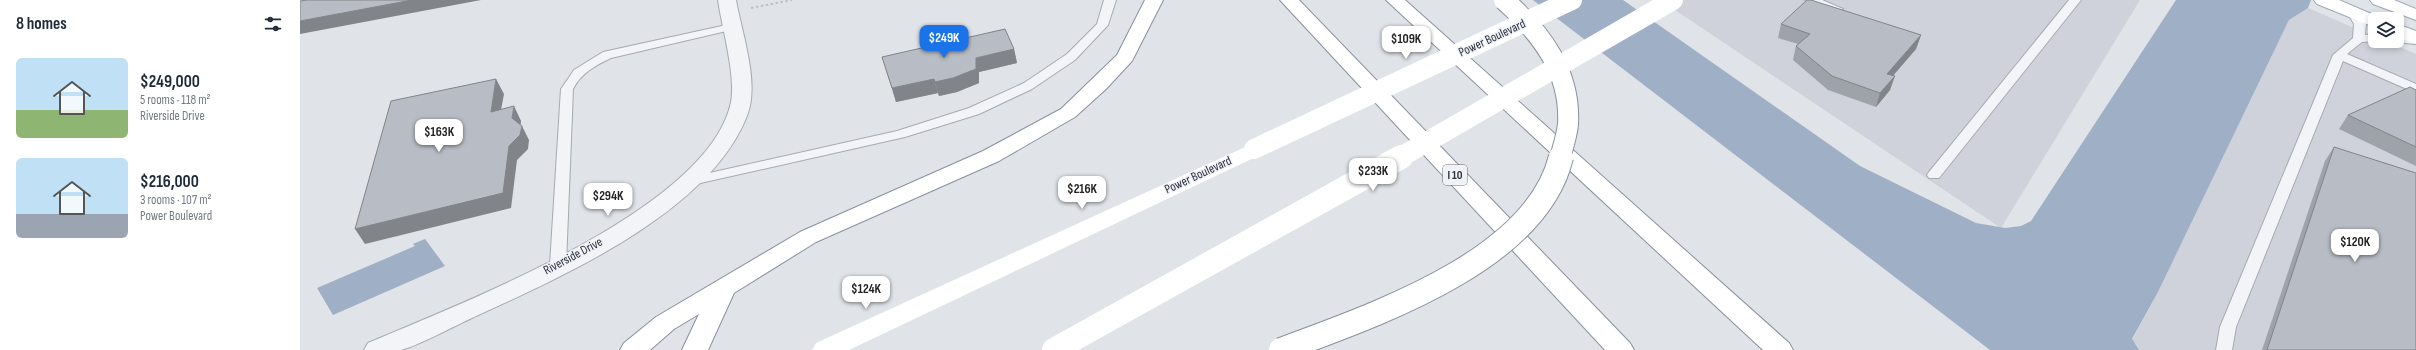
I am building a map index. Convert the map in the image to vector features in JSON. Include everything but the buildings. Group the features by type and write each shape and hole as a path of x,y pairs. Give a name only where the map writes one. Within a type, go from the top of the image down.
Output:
{"main road":[{"path":"633,350 665,323 808,238 991,156 1068,113 1099,85 1124,56 1154,0"},
{"name":"I 10","path":"1289,0 1621,350"},
{"path":"1396,0 1780,350"},
{"path":"1281,350 1361,320 1437,286 1486,255 1530,214 1557,175 1567,146 1569,116 1566,86 1556,60 1543,38 1504,0"},
{"name":"Power Boulevard","path":"825,350 1572,0"},
{"path":"1054,350 1371,174 1673,0"},
{"path":"2379,0 2416,14"},
{"path":"2329,3 2368,18"},
{"path":"2404,33 2416,39"},
{"path":"695,350 724,287"}],"street":[{"path":"300,1 305,0"},
{"name":"Riverside Drive","path":"377,350 593,248 673,195 706,163 735,120 741,100 727,0"}],"lane":[{"path":"686,182 900,134 974,111 1028,86 1071,57 1102,25 1110,0"},
{"path":"1812,0 1837,9"},
{"path":"1934,175 2075,0"},
{"path":"2353,12 2360,24 2359,39"},
{"path":"558,265 567,89 570,81 592,62 607,55 731,28"},
{"path":"2224,350 2228,327 2339,55 2359,39 2368,38"},
{"path":"2404,39 2416,39"},
{"path":"2339,55 2416,89"}],"path":[{"path":"748,9 792,0"}],"shaded area":[{"path":"1660,0 2140,0 2001,228"},
{"path":"2308,8 2368,34 2368,48 2402,48 2416,54 2416,350 2127,350 2158,292 2289,20"}],"water":[{"path":"1533,0 1623,0 1860,166 1976,223 2005,228 2021,226 2031,221 2176,0 2311,0 2308,8 2289,20 2158,292 2132,339 2139,350 1990,350"},
{"path":"425,239 445,266 333,315 317,288 415,246 413,244"}]}
